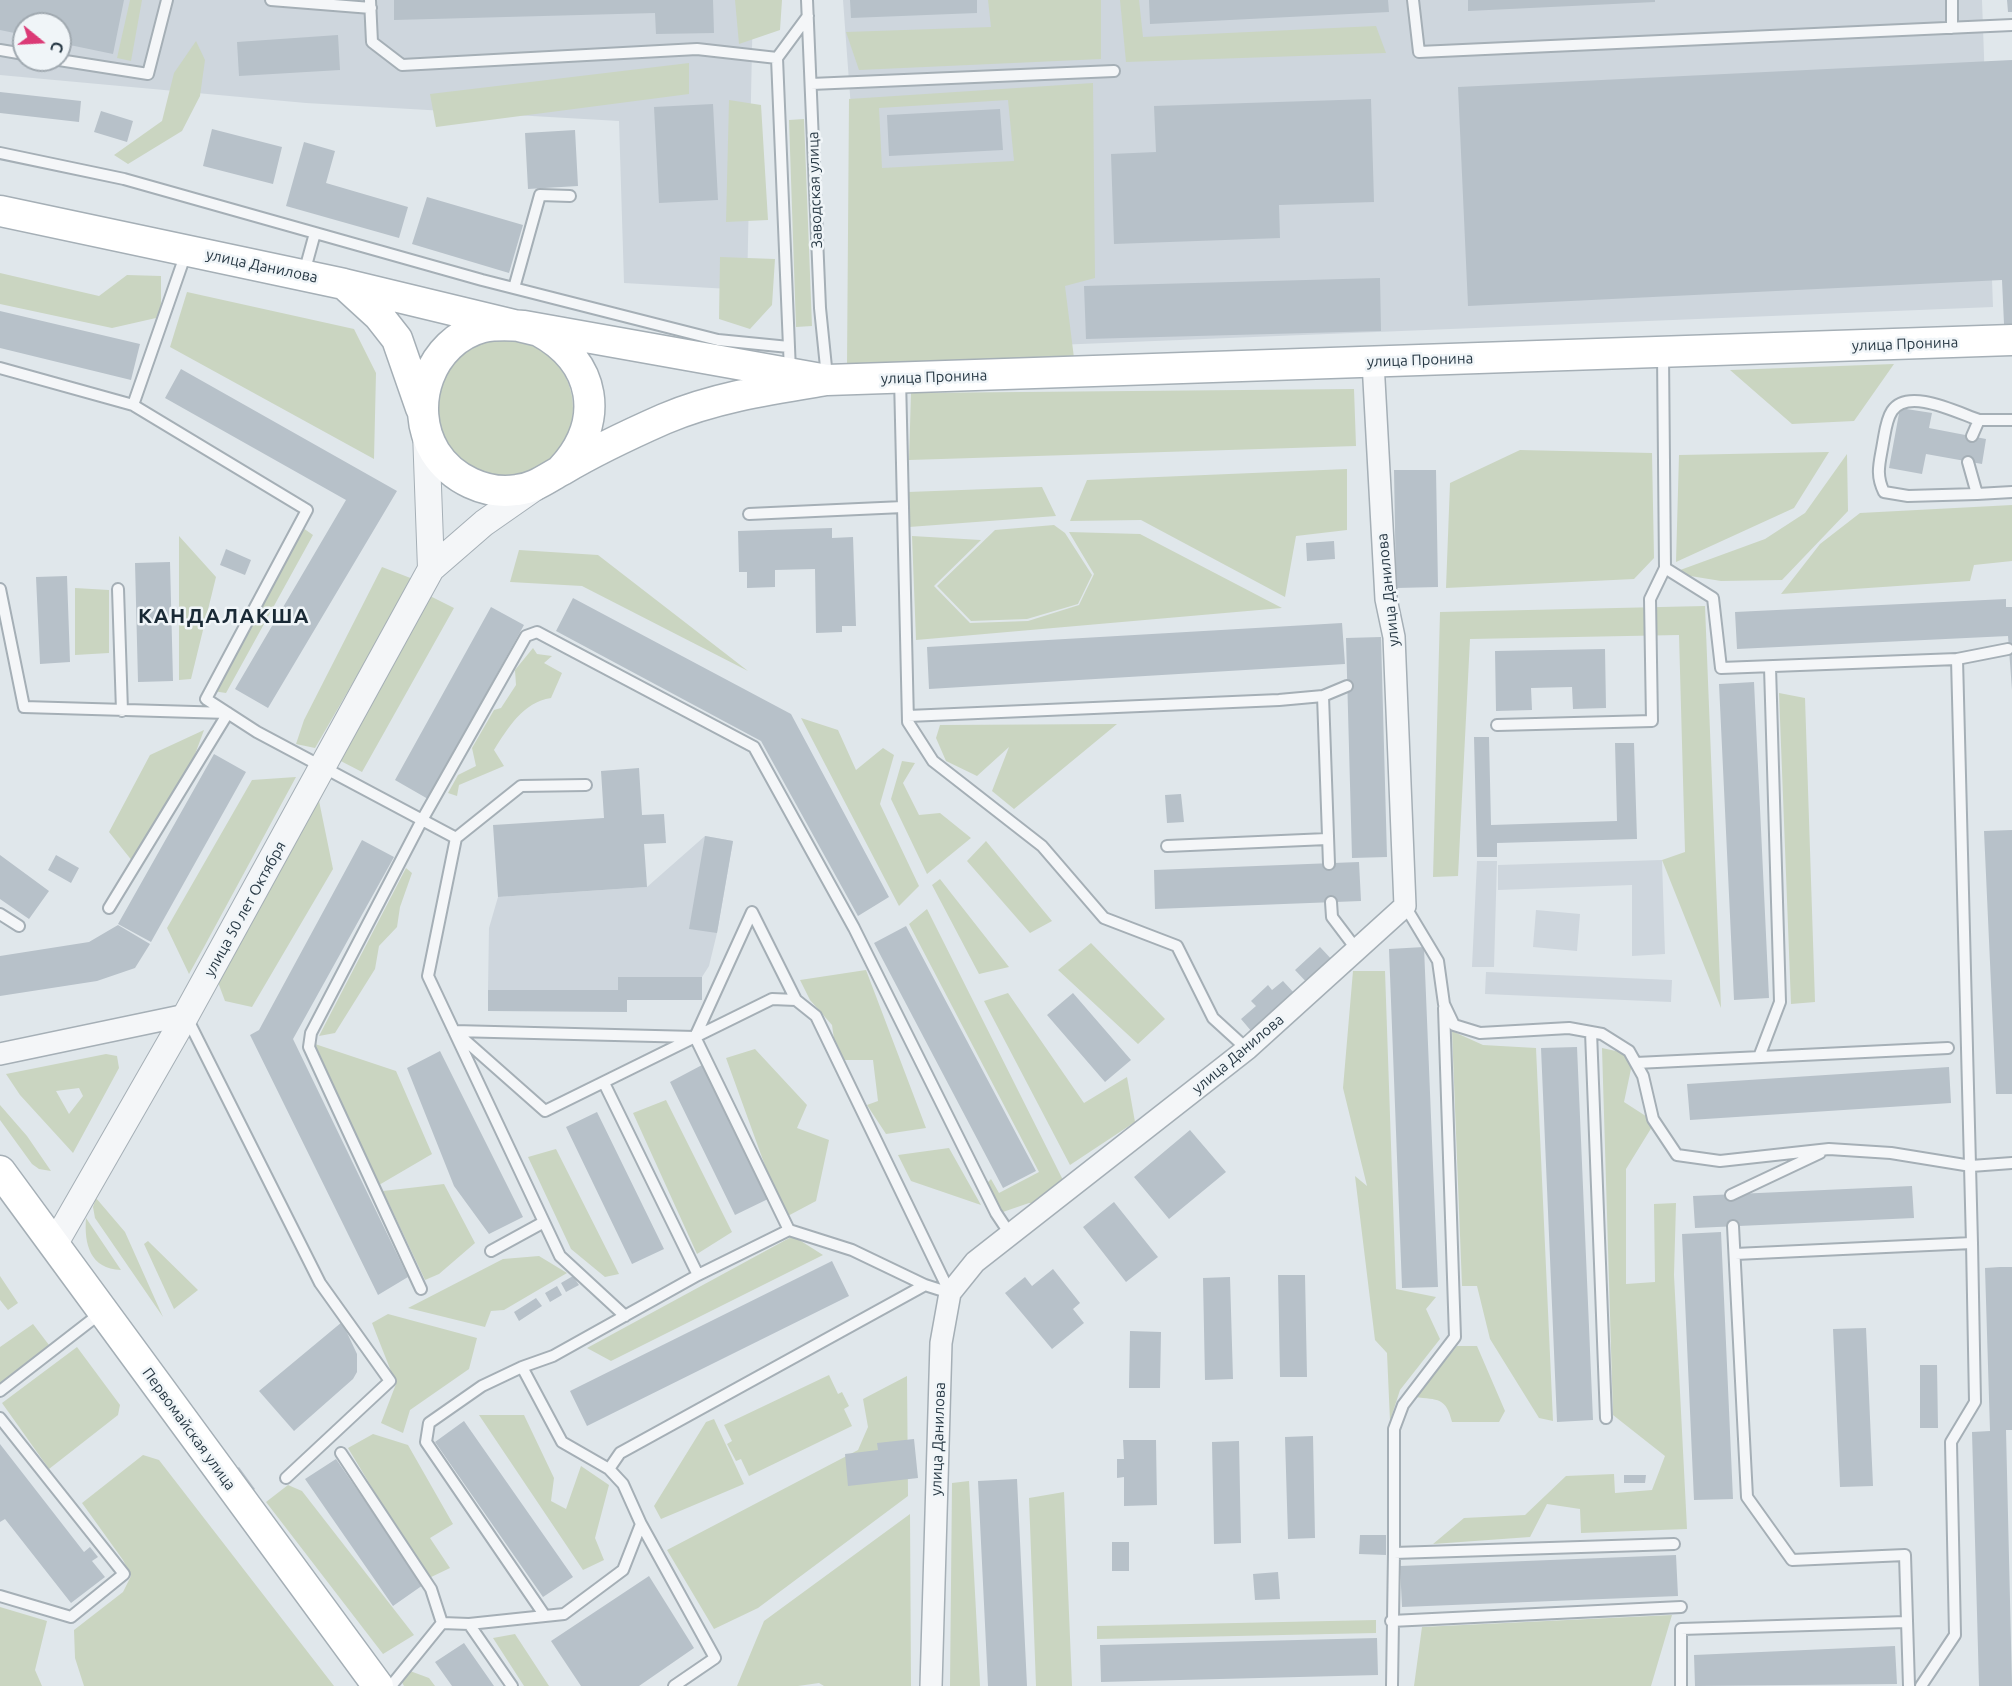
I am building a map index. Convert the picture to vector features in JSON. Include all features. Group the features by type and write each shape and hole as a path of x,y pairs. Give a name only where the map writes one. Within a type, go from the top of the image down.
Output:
{"main road":[{"name":"улица Данилова","path":"0,211 303,275 524,326"},
{"path":"344,284 379,316 397,339 413,380 424,424"},
{"name":"улица Пронина","path":"827,380 790,360 498,324 482,327 453,343 432,368 426,384 424,424 435,452 451,470 471,483 493,490 517,490 551,477 665,419 740,394 827,380 2012,340"},
{"path":"524,326 554,339 567,350 577,363 589,394 590,410 582,442 551,477"},
{"name":"Первомайская улица","path":"0,1171 378,1686"}],"street":[{"name":"улица Данилова","path":"931,1686 941,1343 950,1293 975,1262 1247,1049 1405,906 1389,679 1394,637 1386,599 1373,362"},
{"path":"424,424 431,569"},
{"path":"431,569 484,524 551,477"},
{"name":"улица 50 лет Октября","path":"54,1245 186,1015 431,569"},
{"path":"0,1054 186,1015"}],"lane":[{"path":"72,62 148,74 167,0"},
{"path":"271,0 370,4 372,42 402,65 697,49 777,58"},
{"name":"Заводская улица","path":"807,0 820,308 827,380"},
{"path":"1413,0 1419,52 2012,24"},
{"path":"1952,0 1952,28"},
{"path":"0,153 124,179 514,288 790,360 777,58 808,16"},
{"path":"811,84 1114,71"},
{"path":"514,288 540,195 570,196"},
{"path":"303,275 315,233"},
{"path":"133,405 187,250"},
{"path":"1497,725 1652,721 1650,599 1665,568 1663,352"},
{"path":"0,369 133,405 307,510 206,699 323,768 456,838"},
{"path":"900,378 908,722 933,760 1042,846 1104,918 1177,946 1213,1018 1247,1049"},
{"path":"2012,420 1979,420 1923,401 1903,402 1892,410 1886,426 1877,478 1884,492 1908,496 2012,492"},
{"path":"1972,436 1979,420"},
{"path":"1968,462 1977,494"},
{"path":"750,514 903,507"},
{"path":"1665,568 1713,598 1721,668 1957,659 2008,650"},
{"path":"0,589 24,707 228,713"},
{"path":"118,589 122,711"},
{"path":"422,1289 309,1047 311,1034 422,820 526,636 537,632 754,747 854,928 996,1213 1010,1234"},
{"path":"1922,1686 1955,1635 1950,1442 1975,1402 1957,659"},
{"path":"1759,1057 1780,1002 1770,667"},
{"path":"908,716 1279,700 1323,696 1347,687"},
{"path":"1323,696 1329,864"},
{"path":"109,908 228,713"},
{"path":"586,785 521,786 456,838 428,976 560,1256 625,1316"},
{"path":"1167,846 1327,839"},
{"path":"1331,902 1332,917 1357,950"},
{"path":"1392,1686 1394,1429 1403,1405 1455,1337 1444,1004 1438,961 1405,906"},
{"path":"695,1037 752,912 796,1000 816,1016 950,1293"},
{"path":"0,914 19,926"},
{"path":"454,1031 544,1111 772,999 796,1000"},
{"path":"1444,1004 1454,1024 1480,1033 1569,1028 1602,1035 1629,1051 1643,1076 1653,1119 1677,1155 1720,1161 1829,1149 1891,1153 1971,1166 2012,1163"},
{"path":"186,1015 320,1283 390,1381 286,1478"},
{"path":"454,1031 695,1037"},
{"path":"1591,1032 1606,1418"},
{"path":"695,1037 789,1230"},
{"path":"1636,1063 1948,1048"},
{"path":"604,1083 698,1275"},
{"path":"1731,1195 1829,1149"},
{"path":"491,1251 544,1222"},
{"path":"1733,1226 1747,1497 1792,1560 1905,1555 1909,1686"},
{"path":"545,1616 426,1442 429,1423 482,1386 522,1367 553,1356 698,1275 789,1230 852,1250 925,1285 950,1293"},
{"path":"1735,1254 1972,1243"},
{"path":"609,1469 620,1453 925,1285"},
{"path":"0,1391 103,1311"},
{"path":"522,1367 562,1442 609,1469 623,1484 640,1524 715,1658 674,1686"},
{"path":"0,1418 124,1574 71,1617 0,1596"},
{"path":"341,1453 431,1589 442,1623"},
{"path":"442,1623 469,1624 564,1614 623,1570 640,1524"},
{"path":"1394,1553 1674,1544"},
{"path":"1391,1621 1681,1607"},
{"path":"1681,1686 1681,1629 1906,1622"},
{"path":"391,1686 442,1623"},
{"path":"469,1624 512,1686"}],"shaded area":[{"path":"0,0 753,0 747,290 624,283 619,121 306,103 0,75"},
{"path":"843,0 1982,0 1993,307 859,353 859,217"},
{"path":"705,836 733,841 717,933 709,966 702,977 618,977 618,990 488,990 489,928 498,897 647,887"},
{"path":"1662,860 1665,954 1632,956 1632,885 1498,890 1498,865"},
{"path":"1477,861 1497,861 1494,967 1472,967"},
{"path":"1536,910 1580,914 1577,951 1533,947"},
{"path":"1486,972 1672,980 1671,1002 1485,994"}],"green space":[{"path":"130,0 142,0 131,61 117,58"},
{"path":"735,0 782,0 780,30 739,44"},
{"path":"988,0 1101,0 1101,59 859,70 846,32 991,27"},
{"path":"1120,0 1139,0 1143,37 1376,26 1386,53 1126,62"},
{"path":"196,41 205,60 200,96 182,131 128,164 114,155 162,121 174,73"},
{"path":"689,63 689,94 436,127 430,94"},
{"path":"1093,83 1095,278 1065,286 1074,358 847,365 849,99","holes":["1008,100 1014,161 882,168 879,108"]},
{"path":"729,100 761,105 768,220 726,222"},
{"path":"804,119 812,326 796,327 789,120"},
{"path":"720,257 775,259 772,305 750,329 719,319"},
{"path":"0,273 99,296 127,275 161,276 161,307 156,318 112,328 0,304"},
{"path":"187,292 354,329 376,373 374,459 170,347"},
{"path":"505,340 531,345 553,360 568,382 573,408 568,434 553,456 531,471 505,476 479,471 457,456 442,434 437,408 442,382 457,360 479,345"},
{"path":"1894,364 1854,421 1792,424 1730,370"},
{"path":"1354,389 1356,446 909,460 911,393"},
{"path":"1520,450 1652,453 1654,558 1634,579 1446,588 1450,483"},
{"path":"1829,452 1794,508 1676,562 1679,455"},
{"path":"1847,454 1848,511 1782,580 1721,581 1672,573 1765,539 1805,513"},
{"path":"1347,469 1347,530 1296,536 1285,597 1141,520 1070,521 1087,480"},
{"path":"1042,487 1056,516 909,527 908,492"},
{"path":"2012,505 2012,561 1974,565 1970,581 1781,594 1820,544 1860,513"},
{"path":"1054,525 1065,533 1092,575 1078,604 1027,619 971,621 937,586 995,530"},
{"path":"303,528 313,535 226,693 213,691"},
{"path":"1069,532 1140,534 1282,608 916,640 912,536 981,540 934,586 970,623 1028,621 1079,605 1094,574"},
{"path":"179,536 216,577 191,679 179,680"},
{"path":"519,550 598,555 748,671 582,586 510,582"},
{"path":"382,567 413,579 315,748 296,744 304,720"},
{"path":"75,588 109,590 109,653 75,655"},
{"path":"422,592 454,608 362,772 333,757"},
{"path":"1705,606 1721,1008 1662,860 1685,852 1679,635 1470,639 1458,876 1433,877 1440,612"},
{"path":"533,648 537,654 552,656 544,663 562,673 551,698 541,700 524,710 505,733 494,750 504,766 459,785 457,796 448,793 458,775 476,766 472,748 494,710 501,708 516,685 515,670"},
{"path":"1779,693 1805,698 1815,1002 1791,1004"},
{"path":"801,718 838,730 856,770 883,748 894,755 880,804 919,886 899,906"},
{"path":"1117,724 1014,809 992,791 1009,747 977,776 946,761 936,738 940,725"},
{"path":"204,730 183,787 133,862 109,832 150,755"},
{"path":"902,761 915,763 903,783 919,815 940,813 971,838 927,874 891,799"},
{"path":"296,777 189,974 167,928 252,780"},
{"path":"318,796 333,869 252,1007 225,1001 216,977"},
{"path":"986,841 1052,921 1030,933 967,861"},
{"path":"406,868 412,873 400,907 397,927 379,946 375,969 335,1033 319,1036"},
{"path":"940,879 1009,967 979,974 932,885"},
{"path":"927,909 1064,1182 1040,1203 1029,1203 1000,1213 985,1185 991,1179 999,1193 1039,1172 909,924"},
{"path":"1091,943 1165,1019 1138,1044 1058,970"},
{"path":"866,970 926,1128 886,1134 867,1105 878,1101 873,1060 837,1060 832,1025 810,1000 800,980"},
{"path":"1353,971 1385,971 1396,1289 1436,1297 1426,1309 1440,1339 1400,1390 1390,1421 1387,1353 1375,1340 1355,1176 1367,1186 1343,1088"},
{"path":"1008,993 1084,1103 1127,1077 1135,1122 1070,1165 984,1001"},
{"path":"1452,1031 1483,1045 1536,1048 1553,1421 1539,1418 1490,1339 1477,1286 1462,1286"},
{"path":"315,1044 396,1071 432,1154 379,1185"},
{"path":"1602,1048 1634,1055 1624,1102 1655,1122 1626,1169 1626,1284 1655,1282 1654,1204 1676,1203 1674,1275 1687,1529 1581,1533 1580,1509 1547,1504 1530,1537 1433,1544 1464,1518 1525,1515 1566,1476 1614,1474 1615,1493 1652,1490 1665,1456 1613,1415"},
{"path":"755,1049 807,1105 797,1128 829,1140 816,1201 784,1218 726,1058"},
{"path":"106,1054 117,1056 119,1068 73,1153 20,1095 6,1074","holes":["79,1088 83,1096 69,1114 56,1091"]},
{"path":"666,1100 732,1232 697,1254 633,1113"},
{"path":"0,1105 27,1136 51,1171 39,1169 32,1164 0,1120"},
{"path":"949,1148 981,1205 911,1181 898,1155"},
{"path":"556,1149 619,1274 605,1277 571,1249 528,1157"},
{"path":"444,1184 475,1243 439,1274 425,1280 383,1191"},
{"path":"96,1198 125,1232 163,1317 95,1218 93,1207"},
{"path":"86,1218 121,1270 102,1265 91,1253 86,1237"},
{"path":"793,1236 823,1255 611,1361 587,1348"},
{"path":"148,1241 198,1290 174,1309 144,1244"},
{"path":"539,1256 567,1273 504,1310 491,1311 485,1327 408,1308 503,1259"},
{"path":"0,1276 18,1303 8,1310 0,1300"},
{"path":"388,1314 477,1338 469,1369 410,1410 403,1433 381,1423 396,1384 372,1323"},
{"path":"33,1324 49,1345 0,1383 0,1347"},
{"path":"1457,1346 1477,1346 1505,1411 1499,1422 1452,1422 1447,1408 1440,1401 1415,1397"},
{"path":"77,1347 120,1405 118,1415 49,1469 2,1403"},
{"path":"829,1375 838,1394 842,1392 849,1406 844,1409 852,1426 749,1476 741,1459 736,1461 727,1444 732,1441 724,1425"},
{"path":"907,1376 908,1496 758,1608 714,1629 667,1550 858,1450 868,1427 863,1399"},
{"path":"479,1415 524,1415 554,1478 551,1501 566,1509 581,1466 609,1485 595,1538 604,1560 583,1570"},
{"path":"714,1419 744,1484 661,1519 654,1506 706,1422"},
{"path":"373,1434 408,1445 453,1524 430,1538 450,1568 427,1579 348,1448"},
{"path":"143,1455 159,1460 334,1686 84,1686 75,1658 74,1630 123,1592 131,1576 123,1560 82,1503"},
{"path":"969,1481 980,1686 950,1686 952,1483"},
{"path":"288,1485 302,1491 414,1635 383,1654 266,1502"},
{"path":"1064,1492 1072,1686 1036,1686 1029,1498"},
{"path":"910,1514 911,1686 824,1686 819,1683 798,1686 737,1686 764,1621"},
{"path":"0,1607 47,1621 35,1670 42,1686 0,1686"},
{"path":"1672,1615 1651,1686 1414,1686 1422,1627"},
{"path":"1376,1620 1376,1633 1097,1639 1097,1626"},
{"path":"515,1634 549,1686 524,1686 493,1638"},
{"path":"410,1671 429,1678 435,1686 404,1686 400,1679"}],"building":[{"path":"0,0 124,0 113,54 72,45 72,12 12,12 12,32 0,30"},
{"path":"394,0 713,0 714,33 656,34 655,13 394,20"},
{"path":"850,0 977,0 977,13 851,18"},
{"path":"1149,0 1388,0 1389,12 1150,24"},
{"path":"1468,0 1655,0 1655,2 1468,11"},
{"path":"2007,0 2012,0 2012,12 2008,12"},
{"path":"338,35 340,70 239,76 237,42"},
{"path":"2012,60 2012,324 2004,324 2002,280 1468,306 1458,87"},
{"path":"0,92 81,101 79,122 0,113"},
{"path":"1371,99 1374,202 1279,205 1280,238 1114,244 1111,154 1156,152 1154,106"},
{"path":"713,104 718,200 659,203 654,107"},
{"path":"1000,109 1003,150 889,156 887,115"},
{"path":"101,111 133,121 127,142 94,132"},
{"path":"212,129 282,147 273,184 203,166"},
{"path":"575,130 578,186 528,189 525,133"},
{"path":"304,142 335,151 326,183 408,207 399,238 286,206"},
{"path":"427,197 523,225 509,273 412,244"},
{"path":"1380,278 1381,331 1086,339 1084,286"},
{"path":"0,311 140,344 131,380 0,348"},
{"path":"181,369 397,491 268,708 235,689 346,500 165,398"},
{"path":"1900,408 1932,413 1929,428 1986,439 1982,464 1926,454 1922,474 1889,468"},
{"path":"1394,470 1436,470 1438,587 1396,588"},
{"path":"832,528 832,538 853,537 856,626 842,626 842,632 816,633 815,569 775,570 775,587 747,588 747,572 739,572 738,531"},
{"path":"1334,541 1335,559 1307,561 1306,543"},
{"path":"226,549 251,560 245,575 220,565"},
{"path":"170,562 173,681 138,682 135,563"},
{"path":"67,576 70,662 40,664 36,577"},
{"path":"573,598 791,714 889,897 858,916 761,741 556,631"},
{"path":"2006,599 2006,607 2012,607 2012,690 2008,636 1737,649 1735,612"},
{"path":"491,607 524,625 428,799 395,780"},
{"path":"1342,623 1345,664 929,689 927,647"},
{"path":"1381,637 1387,857 1352,858 1346,638"},
{"path":"1605,649 1606,708 1573,709 1572,687 1531,688 1532,710 1496,711 1495,651"},
{"path":"1754,682 1769,998 1734,1000 1719,684"},
{"path":"1474,737 1489,737 1491,825 1617,821 1615,743 1634,743 1637,839 1497,843 1497,857 1477,857"},
{"path":"214,754 246,772 151,942 118,924"},
{"path":"639,768 642,815 664,814 666,843 644,844 647,887 498,897 493,825 604,818 601,771"},
{"path":"1181,794 1184,822 1167,823 1165,795"},
{"path":"2012,830 2012,1094 1996,1094 1984,831"},
{"path":"705,836 733,841 717,933 689,929"},
{"path":"362,840 394,857 293,1039 408,1277 378,1295 250,1035 259,1030"},
{"path":"0,855 49,891 29,919 0,899"},
{"path":"56,855 79,868 71,883 48,870"},
{"path":"1359,862 1361,901 1155,909 1154,870"},
{"path":"118,925 150,944 135,968 97,981 0,996 0,956 89,942"},
{"path":"906,926 1036,1171 1003,1188 874,943"},
{"path":"1320,947 1335,963 1310,986 1295,970"},
{"path":"1424,947 1438,1287 1402,1288 1389,949"},
{"path":"618,977 702,977 702,1000 627,1000 627,1012 488,1011 488,990 618,990"},
{"path":"1283,981 1295,994 1252,1032 1241,1019 1256,1006 1251,1001 1268,985 1272,990"},
{"path":"1073,993 1131,1060 1105,1082 1047,1015"},
{"path":"1577,1047 1593,1420 1557,1422 1541,1048"},
{"path":"440,1051 523,1217 489,1234 454,1186 407,1068"},
{"path":"702,1065 768,1199 735,1215 670,1082"},
{"path":"1949,1067 1951,1103 1690,1120 1687,1084"},
{"path":"597,1112 664,1249 632,1264 566,1127"},
{"path":"1190,1130 1226,1172 1169,1219 1134,1177"},
{"path":"1912,1186 1914,1218 1695,1228 1693,1196"},
{"path":"1114,1202 1158,1257 1126,1282 1083,1227"},
{"path":"1721,1232 1733,1499 1694,1500 1682,1234"},
{"path":"832,1261 849,1296 587,1426 570,1391"},
{"path":"2012,1267 2012,1430 2006,1430 2012,1686 1979,1686 1972,1432 1990,1431 1985,1268"},
{"path":"1053,1269 1080,1303 1073,1309 1084,1323 1052,1349 1005,1293 1025,1277 1032,1286"},
{"path":"1278,1275 1305,1275 1307,1377 1280,1377"},
{"path":"573,1276 579,1285 566,1292 561,1283"},
{"path":"1230,1277 1233,1379 1205,1380 1203,1278"},
{"path":"557,1286 562,1295 550,1302 545,1293"},
{"path":"536,1298 542,1306 519,1321 514,1312"},
{"path":"342,1322 357,1354 357,1372 353,1379 294,1431 259,1391"},
{"path":"1866,1328 1873,1486 1840,1487 1833,1329"},
{"path":"1130,1331 1161,1332 1160,1388 1129,1388"},
{"path":"1920,1365 1937,1365 1938,1428 1920,1428"},
{"path":"464,1421 573,1577 543,1597 435,1442"},
{"path":"1313,1436 1315,1538 1288,1539 1285,1437"},
{"path":"914,1439 918,1478 848,1486 845,1454 878,1450 877,1443"},
{"path":"1123,1440 1156,1440 1157,1505 1124,1506 1124,1477 1117,1478 1117,1459 1124,1459"},
{"path":"1239,1441 1241,1543 1214,1544 1212,1442"},
{"path":"0,1444 84,1552 90,1547 98,1557 92,1561 105,1577 71,1603 5,1519 0,1522"},
{"path":"336,1459 423,1585 393,1606 305,1479"},
{"path":"239,1467 255,1489 245,1497 229,1475"},
{"path":"1624,1475 1646,1475 1645,1483 1624,1483"},
{"path":"1017,1479 1027,1686 988,1686 978,1481"},
{"path":"1360,1535 1386,1535 1386,1555 1359,1554"},
{"path":"1112,1542 1129,1542 1129,1571 1112,1571"},
{"path":"1676,1555 1678,1596 1402,1607 1400,1566"},
{"path":"1278,1572 1280,1599 1255,1600 1253,1574"},
{"path":"649,1576 694,1648 639,1686 581,1686 551,1641"},
{"path":"1377,1638 1378,1675 1101,1682 1100,1645"},
{"path":"464,1643 494,1686 452,1686 435,1662"},
{"path":"1895,1646 1897,1684 1695,1686 1694,1655"}],"district":[{"name":"КАНДАЛАКША","path":"224,616"}]}
